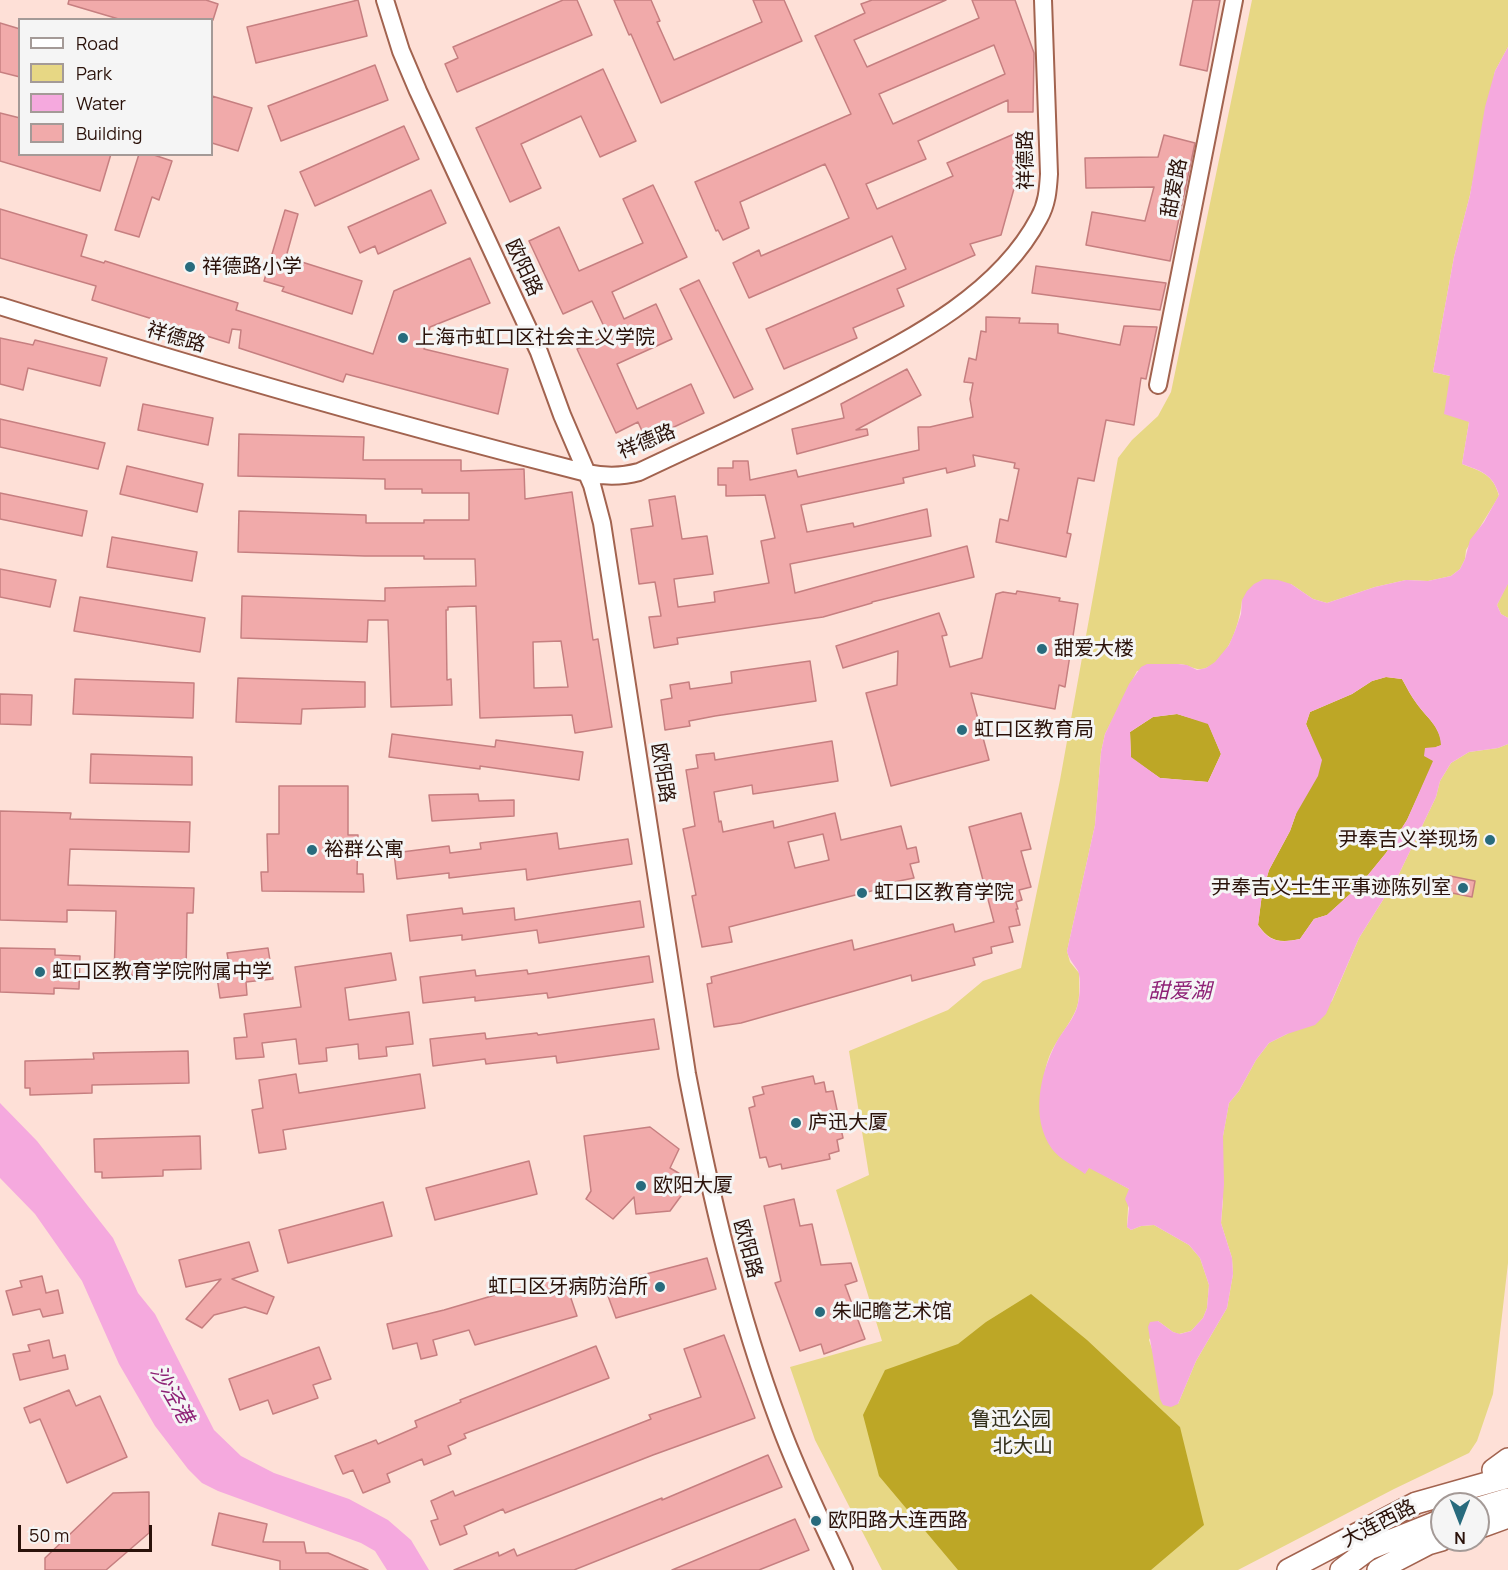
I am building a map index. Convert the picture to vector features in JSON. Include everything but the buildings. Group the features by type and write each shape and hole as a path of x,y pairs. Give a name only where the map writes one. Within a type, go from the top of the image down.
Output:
{"main road":[{"name":"大连西路","path":"1288,1570 1416,1503 1504,1468"},
{"path":"1490,1504 1508,1499"},
{"path":"1490,1524 1508,1517"},
{"path":"1341,1570 1369,1549 1430,1526"},
{"name":"大连西路","path":"1378,1570 1430,1543"}],"street":[{"name":"欧阳路","path":"385,0 401,51 539,352 596,497 602,523 687,1074 704,1164 725,1251 766,1387 818,1519 844,1570"},
{"name":"祥德路","path":"0,306 338,407 587,473 615,476 639,472 801,396 937,321 966,300 1000,270 1015,253 1040,217 1047,199 1049,174 1043,0"},
{"name":"甜爱路","path":"1158,384 1234,0"}],"green space":[{"name":"鲁迅公园","path":"1252,0 1508,0 1508,47 1495,71 1470,195 1454,257 1433,372 1450,376 1469,422 1462,464 1490,478 1499,496 1466,550 1460,569 1451,576 1428,581 1406,580 1375,587 1327,603 1313,599 1291,584 1242,600 1239,619 1232,639 1221,657 1206,668 1199,669 1179,664 1137,671 1105,734 1101,752 1095,825 1067,951 1070,962 1079,973 1079,999 1074,1014 1052,1050 1047,1063 1042,1093 1042,1124 1085,1173 1089,1167 1129,1189 1127,1227 1131,1230 1154,1225 1189,1245 1200,1258 1209,1285 1207,1308 1203,1318 1191,1331 1179,1334 1158,1321 1149,1340 1178,1404 1196,1361 1227,1308 1233,1274 1232,1258 1221,1223 1223,1136 1229,1103 1269,1043 1287,1034 1332,1001 1359,938 1398,876 1436,797 1440,781 1451,763 1469,752 1498,748 1508,744 1508,1263 1493,1394 1477,1441 1469,1453 1238,1570 882,1570 815,1440 790,1367 882,1341 836,1190 869,1175 849,1051 948,1010 983,981 1021,968 1060,780 1118,458 1132,440 1158,416 1171,392"},
{"path":"1507,584 1508,618 1501,614 1497,605"},
{"path":"1386,677 1402,679 1415,701 1436,727 1442,745 1436,747 1434,761 1407,820 1386,853 1359,886 1327,915 1314,919 1300,939 1281,941 1271,938 1258,925 1262,894 1269,870 1290,831 1296,814 1312,739 1306,724 1310,712 1352,694 1372,681"},
{"path":"1177,714 1208,723 1221,754 1208,782 1160,778 1131,758 1130,732 1153,717"},
{"name":"北大山","path":"1031,1294 1087,1340 1180,1427 1204,1525 1151,1570 958,1570 879,1476 863,1415 885,1370 958,1344 986,1322"}],"water":[{"name":"甜爱湖","path":"1508,47 1508,584 1497,605 1501,614 1508,618 1508,744 1498,748 1469,752 1451,763 1440,781 1436,797 1398,876 1359,938 1326,1014 1315,1025 1287,1034 1269,1043 1229,1103 1223,1136 1224,1184 1221,1223 1232,1258 1233,1274 1227,1308 1196,1361 1178,1404 1171,1407 1163,1405 1160,1399 1148,1327 1150,1322 1158,1321 1173,1332 1180,1334 1191,1331 1203,1318 1207,1308 1209,1285 1200,1258 1189,1245 1154,1225 1131,1230 1127,1227 1129,1208 1125,1199 1129,1189 1089,1168 1085,1174 1059,1156 1045,1137 1039,1110 1042,1082 1050,1055 1075,1013 1079,1000 1079,974 1067,951 1095,825 1101,752 1105,734 1129,684 1141,667 1147,664 1178,664 1197,670 1206,668 1215,662 1229,645 1241,614 1242,600 1247,591 1264,579 1291,584 1313,599 1327,603 1375,587 1406,580 1428,581 1451,576 1460,569 1470,540 1484,522 1499,495 1490,478 1462,464 1469,422 1444,414 1450,376 1433,372 1454,257 1470,195 1485,107 1495,71","holes":["1386,677 1402,679 1415,701 1436,727 1441,745 1425,748 1424,756 1433,761 1407,820 1386,853 1359,886 1327,915 1314,919 1300,939 1281,941 1271,938 1258,925 1262,894 1269,870 1290,831 1296,814 1318,776 1322,760 1306,724 1310,712 1352,694 1372,681","1177,714 1208,724 1221,754 1208,782 1160,778 1131,757 1130,732 1153,717"]},
{"name":"沙泾港","path":"0,1103 37,1141 113,1238 138,1293 155,1314 214,1430 241,1456 274,1473 349,1499 388,1520 411,1540 429,1570 387,1570 375,1551 361,1543 218,1491 202,1483 188,1469 155,1426 119,1364 82,1281 35,1214 0,1178"}],"place":[{"name":"祥德路小学","path":"190,267"},
{"name":"上海市虹口区社会主义学院","path":"403,338"},
{"name":"甜爱大楼","path":"1042,649"},
{"name":"虹口区教育局","path":"962,730"},
{"name":"尹奉吉义举现场","path":"1490,840"},
{"name":"裕群公寓","path":"312,850"},
{"name":"尹奉吉义士生平事迹陈列室","path":"1463,888"},
{"name":"虹口区教育学院","path":"862,893"},
{"name":"虹口区教育学院附属中学","path":"40,972"},
{"name":"庐迅大厦","path":"796,1123"},
{"name":"欧阳大厦","path":"641,1186"},
{"name":"虹口区牙病防治所","path":"660,1287"},
{"name":"朱屺瞻艺术馆","path":"820,1312"},
{"name":"欧阳路大连西路","path":"816,1521"}]}
